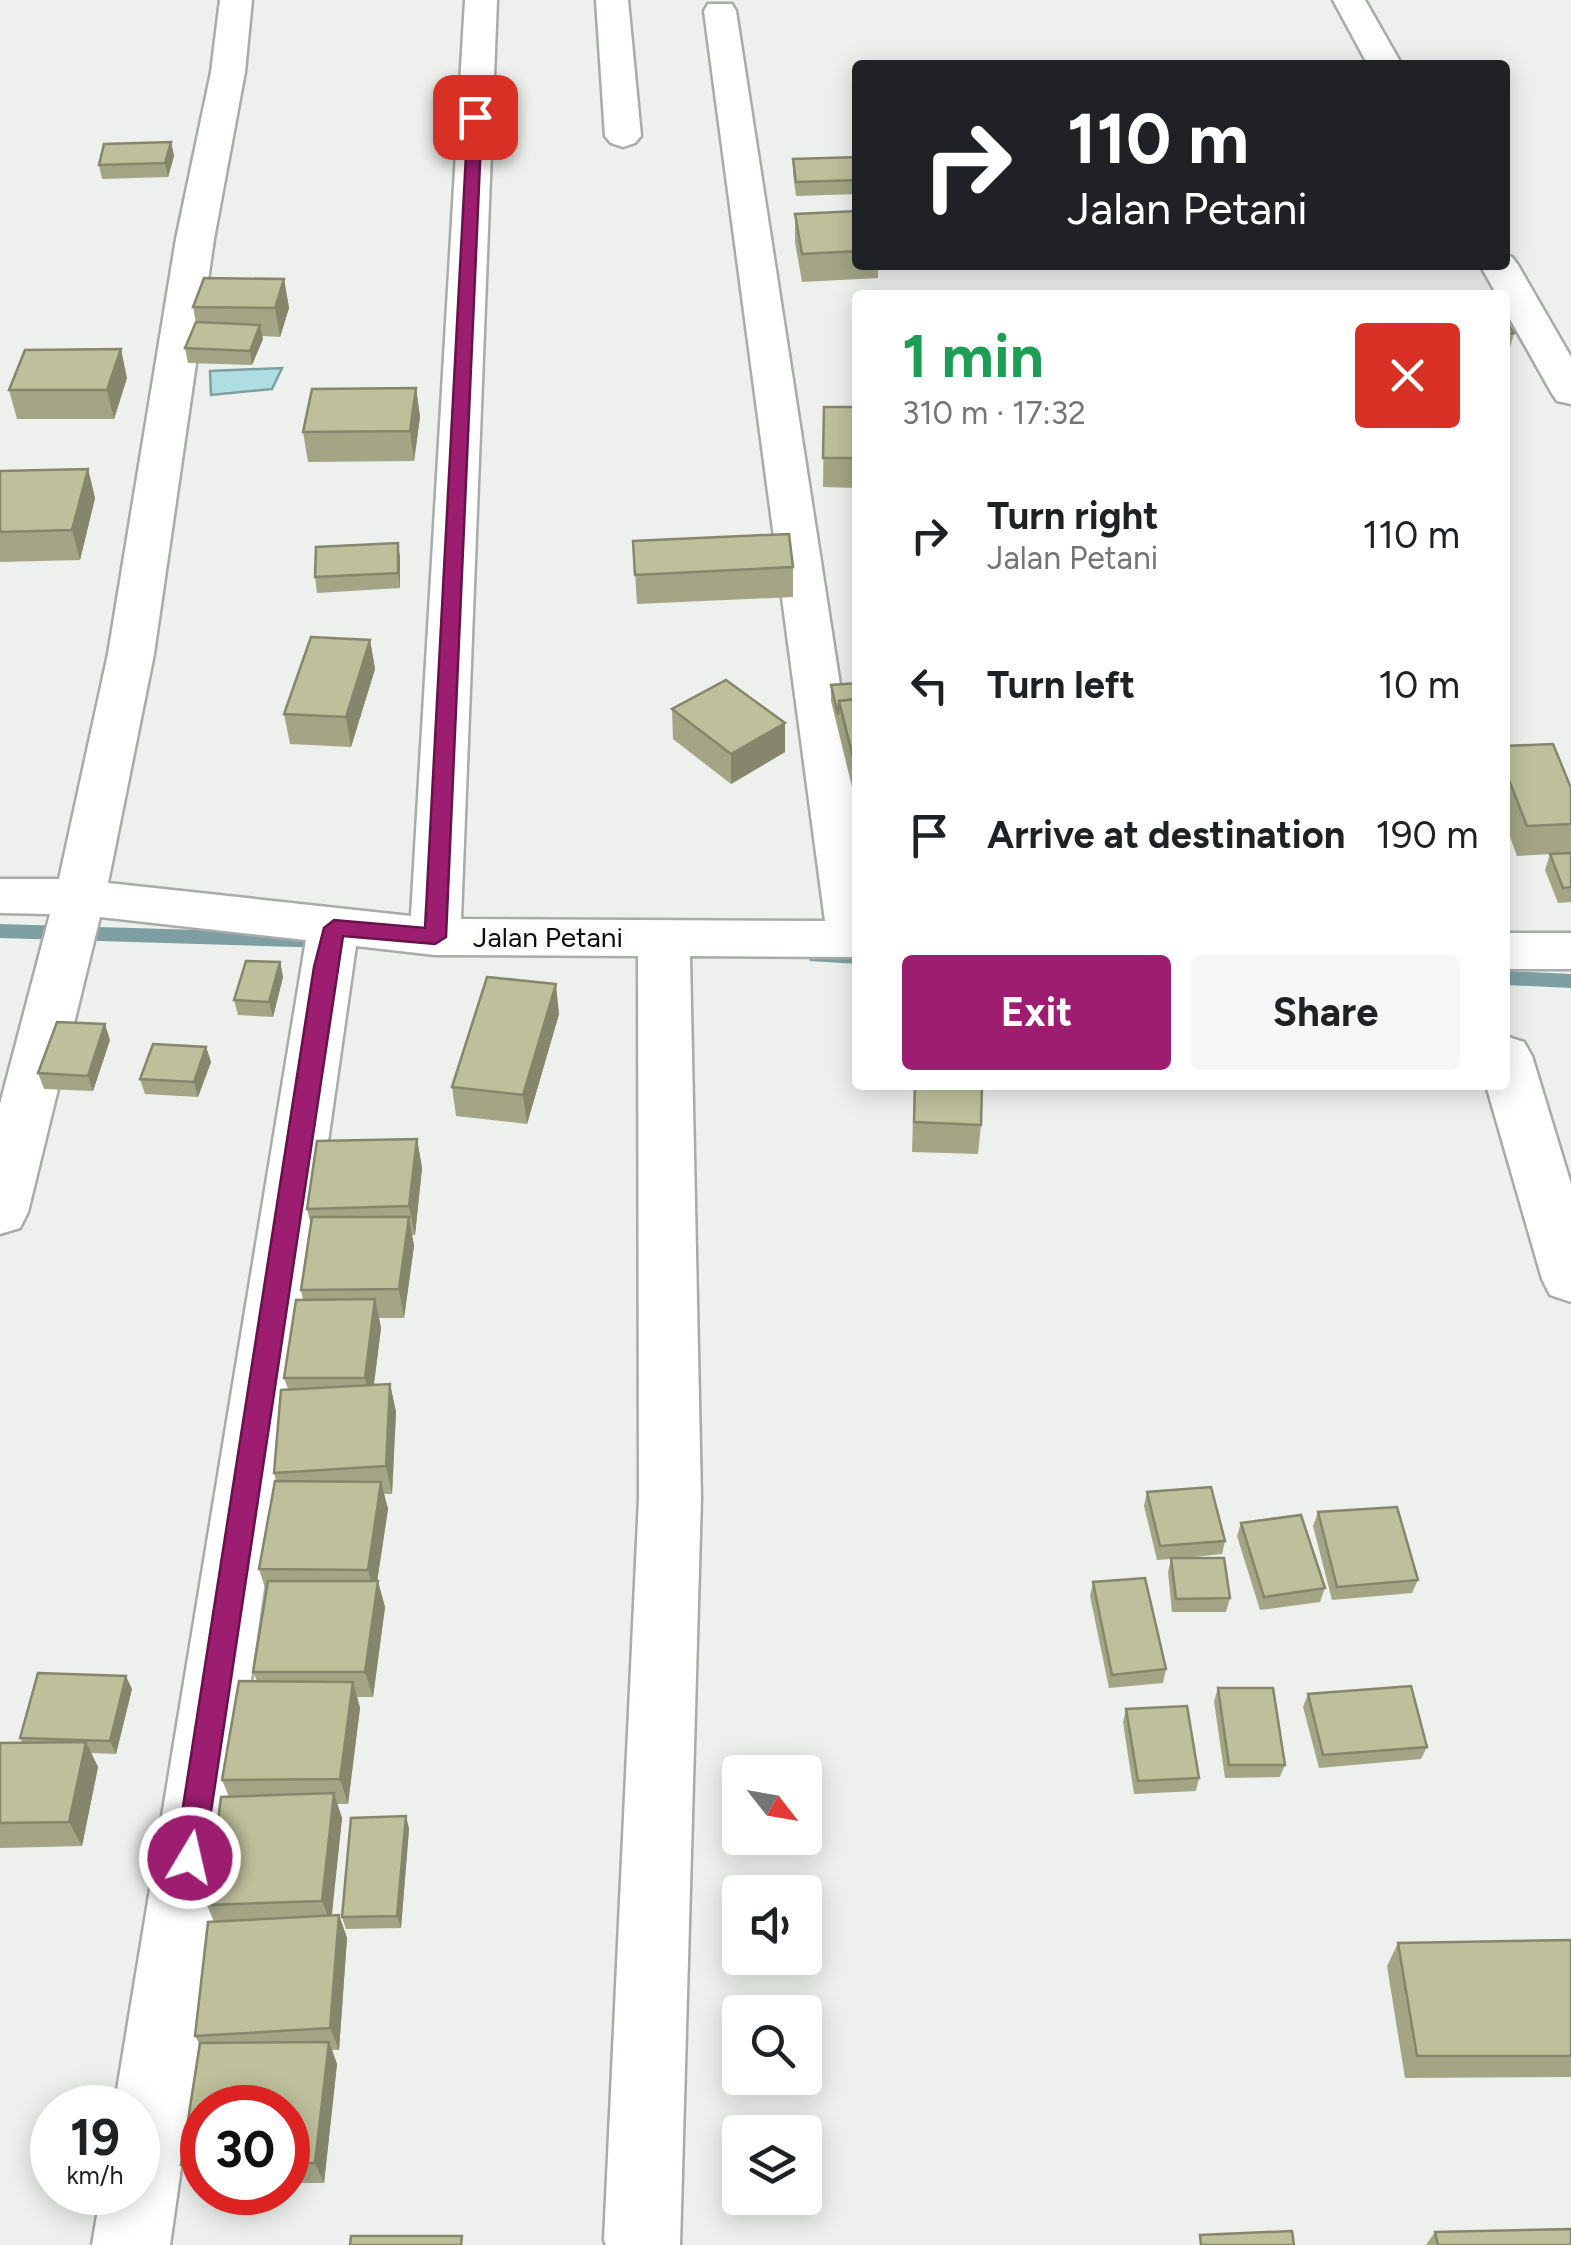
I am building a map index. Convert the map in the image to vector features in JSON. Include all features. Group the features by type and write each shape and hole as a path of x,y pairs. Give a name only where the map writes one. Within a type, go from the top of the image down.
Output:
{"street":[{"path":"0,1212 80,897 132,654 194,239 228,72 236,0"},
{"path":"435,937 480,0"},
{"path":"612,0 623,136"},
{"path":"1348,0 1383,60"},
{"path":"720,11 852,919"},
{"path":"1502,270 1571,392"},
{"name":"Jalan Petani","path":"0,896 80,897 330,947 435,937 852,940"},
{"path":"643,2240 670,1498 664,938"},
{"path":"130,2245 330,947"},
{"path":"1510,951 1571,951"},
{"path":"1510,1073 1571,1279"}],"water":[{"path":"282,368 272,389 211,395 210,371"}],"building":[{"path":"171,142 165,163 99,165 104,144"},
{"path":"852,157 852,180 796,182 793,159"},
{"path":"852,211 852,251 802,254 795,214"},
{"path":"204,278 284,279 275,308 193,307"},
{"path":"196,322 260,325 250,351 185,348"},
{"path":"121,349 107,390 9,390 25,350"},
{"path":"416,388 410,431 303,432 312,389"},
{"path":"824,407 852,407 852,458 823,458"},
{"path":"88,469 72,530 0,532 0,471"},
{"path":"789,534 793,567 635,575 633,541"},
{"path":"398,543 398,573 315,577 316,547"},
{"path":"311,637 370,640 346,717 284,714"},
{"path":"726,680 785,723 731,754 672,709"},
{"path":"852,683 852,700 839,701 838,715 831,685"},
{"path":"852,700 852,753 839,701"},
{"path":"1553,744 1571,788 1571,824 1527,826 1510,783 1510,746"},
{"path":"1571,853 1571,887 1563,888 1550,854"},
{"path":"246,961 280,962 269,1002 234,1000"},
{"path":"487,977 556,984 523,1095 452,1087"},
{"path":"57,1022 105,1024 88,1076 38,1073"},
{"path":"153,1044 206,1047 194,1082 140,1079"},
{"path":"915,1090 982,1090 981,1125 914,1122"},
{"path":"417,1139 409,1206 307,1209 317,1141"},
{"path":"312,1217 409,1217 399,1289 301,1290"},
{"path":"375,1299 365,1378 284,1378 296,1300"},
{"path":"390,1384 386,1466 274,1473 281,1390"},
{"path":"275,1481 381,1482 368,1570 259,1569"},
{"path":"1211,1487 1225,1541 1160,1546 1147,1492"},
{"path":"1397,1507 1418,1580 1337,1587 1318,1512"},
{"path":"1301,1515 1325,1588 1264,1597 1241,1523"},
{"path":"1171,1558 1224,1558 1230,1598 1176,1599"},
{"path":"1145,1578 1166,1669 1112,1675 1093,1582"},
{"path":"268,1581 378,1581 365,1672 253,1672"},
{"path":"38,1673 126,1676 110,1741 20,1738"},
{"path":"239,1681 353,1682 340,1779 222,1780"},
{"path":"1411,1686 1427,1747 1323,1755 1308,1694"},
{"path":"1218,1688 1273,1688 1285,1765 1229,1765"},
{"path":"1187,1706 1199,1778 1138,1781 1126,1709"},
{"path":"86,1742 69,1822 0,1823 0,1743"},
{"path":"334,1793 322,1901 207,1905 221,1797"},
{"path":"406,1816 397,1916 342,1917 351,1818"},
{"path":"339,1915 330,2028 195,2036 208,1922"},
{"path":"1571,1940 1571,2056 1417,2056 1398,1943"},
{"path":"329,2042 315,2163 310,2163 310,2085 193,2085 200,2043"},
{"path":"1571,2229 1571,2245 1438,2245 1435,2232"},
{"path":"1292,2231 1294,2245 1201,2245 1200,2235"},
{"path":"351,2236 462,2236 461,2245 350,2245"}],"waterway":[{"path":"0,931 333,941"},
{"path":"817,956 852,957"},
{"path":"1510,978 1571,981"}],"route":[{"path":"190,1858 334,928 435,937 475,117"}]}
